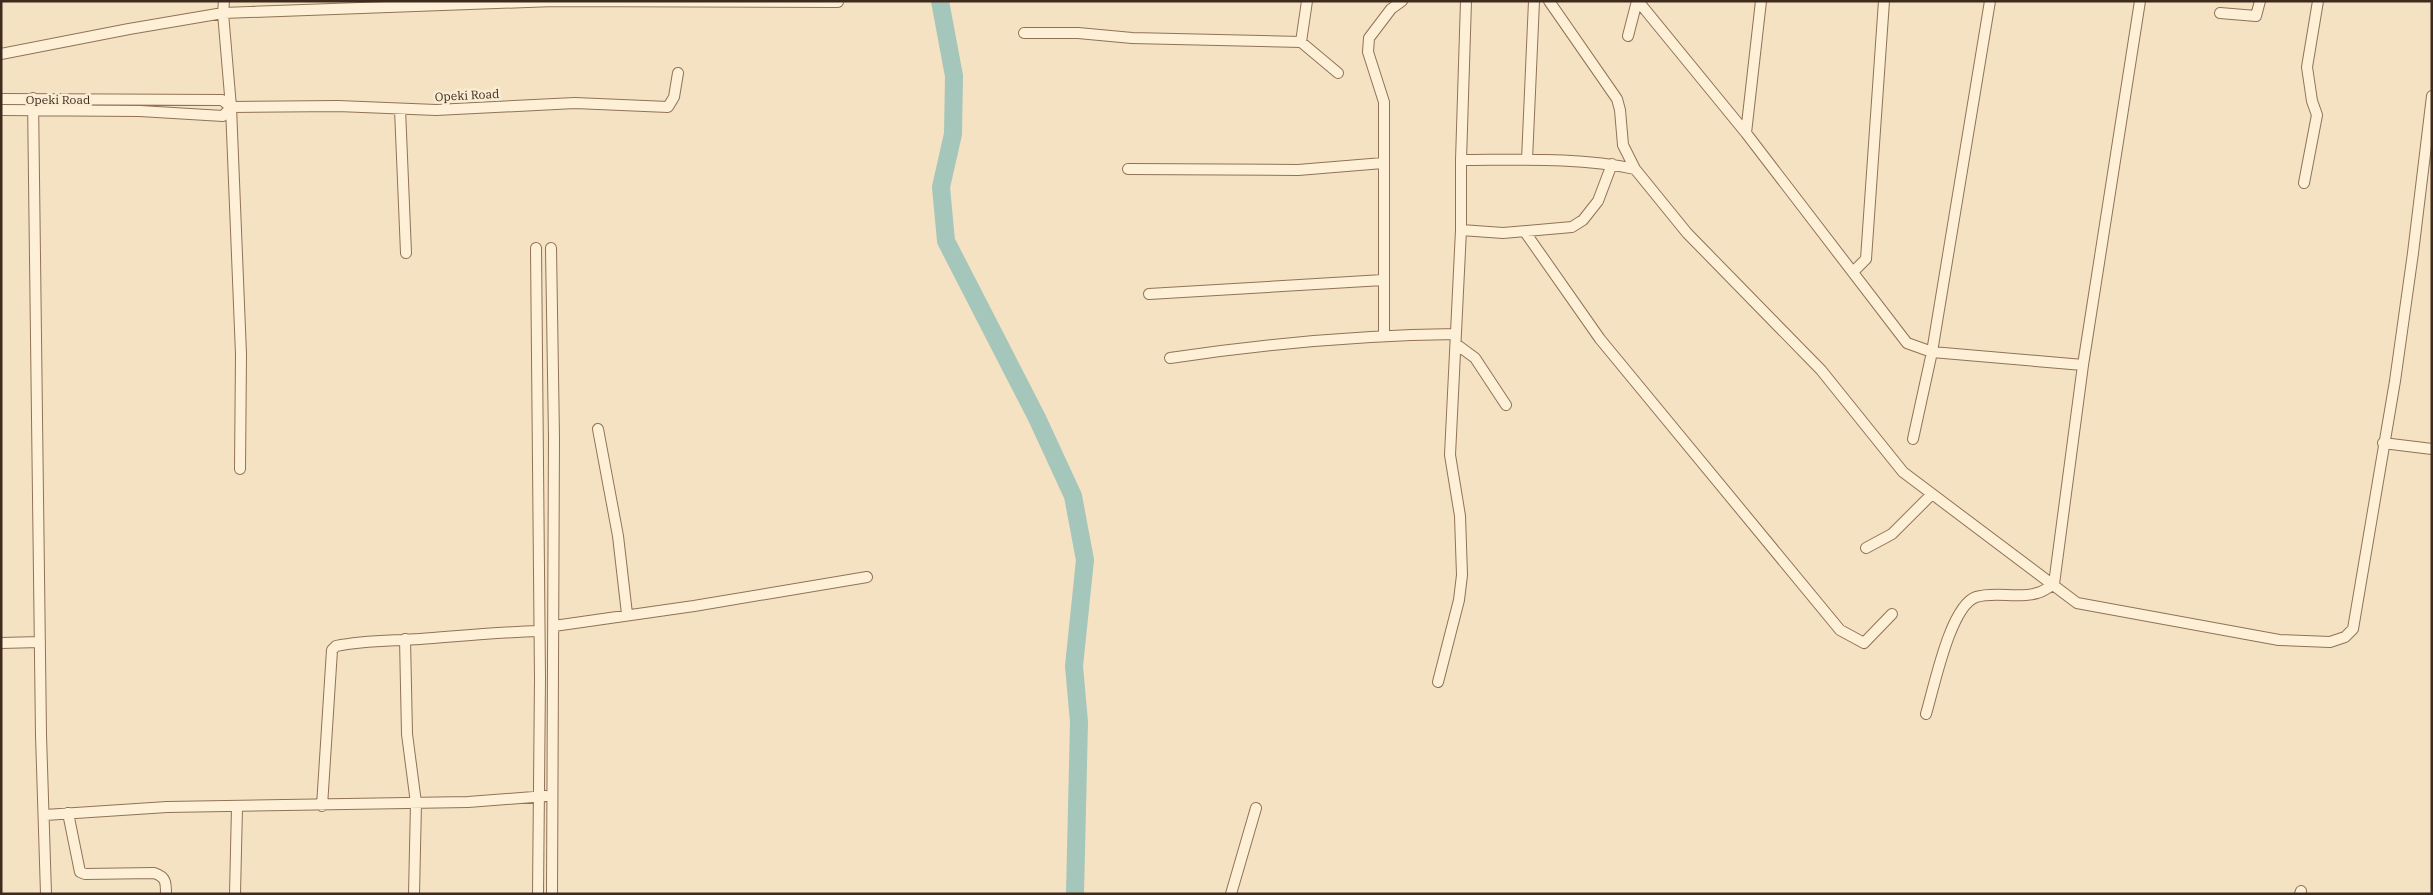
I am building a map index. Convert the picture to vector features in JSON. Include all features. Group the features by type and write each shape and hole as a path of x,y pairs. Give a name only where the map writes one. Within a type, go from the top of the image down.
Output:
{"street":[{"path":"224,1 223,13 231,108 241,354 240,469"},
{"path":"1,54 223,13 554,1 838,2"},
{"path":"1302,42 1307,1"},
{"path":"1384,335 1384,102 1368,52 1369,38 1391,9 1402,1"},
{"path":"1438,682 1460,600 1462,575 1460,516 1450,455 1461,230 1461,160 1466,1"},
{"path":"1527,160 1534,1"},
{"path":"1549,1 1617,99 1620,110 1623,145 1634,169 1687,233 1821,370 1903,472 2077,603 2279,640 2317,643 2339,639 2349,634 2354,622 2395,381 2412,263 2432,96"},
{"path":"1628,36 1637,1"},
{"path":"1637,1 1746,133 1854,271 1907,343 1932,352 2082,365"},
{"path":"1746,133 1761,1"},
{"path":"1854,271 1866,259 1884,1"},
{"path":"1913,439 1932,352 1990,1"},
{"path":"2054,584 2082,365 2140,1"},
{"path":"2220,13 2256,16 2260,1"},
{"path":"2304,183 2317,115 2312,101 2307,67 2318,1"},
{"path":"1024,33 1078,33 1132,38 1302,42 1338,73"},
{"name":"Opeki Road","path":"1,99 222,100 231,108 338,106 400,109 575,104 668,107 674,97 678,73"},
{"path":"33,98 40,642 46,894"},
{"path":"140,111 142,99"},
{"name":"Opeki Road","path":"1,110 33,112 140,111 223,116 231,108"},
{"path":"400,109 406,253"},
{"path":"1461,160 1527,160 1612,164 1634,169"},
{"path":"1128,169 1298,170 1383,163"},
{"path":"1461,230 1525,232 1572,227 1583,220 1598,201 1612,164"},
{"path":"1525,232 1600,339 1840,630 1864,643 1892,614"},
{"path":"536,248 539,631 538,894"},
{"path":"551,248 554,626 552,894"},
{"path":"1149,294 1384,280"},
{"path":"1170,358 1276,343 1384,335 1456,339 1474,358 1506,405"},
{"path":"598,429 618,536 627,614"},
{"path":"2383,443 2432,449"},
{"path":"1866,548 1892,534 1932,494"},
{"path":"554,626 627,614 694,606 867,577"},
{"path":"1926,714 1943,653 1955,622 1966,604 1976,597 2037,594 2054,584"},
{"path":"322,806 332,650 341,645 383,639 539,631"},
{"path":"404,639 407,734 416,803 414,894"},
{"path":"1,643 40,642"},
{"path":"45,814 167,807 416,803 539,797 554,794"},
{"path":"235,894 237,807"},
{"path":"1231,894 1256,808"},
{"path":"68,813 80,872 85,874 154,873 162,876 166,881 166,894"}],"waterway":[{"path":"940,1 954,76 953,134 941,187 946,241 1037,418 1073,496 1085,560 1074,666 1079,722 1075,894"}]}
